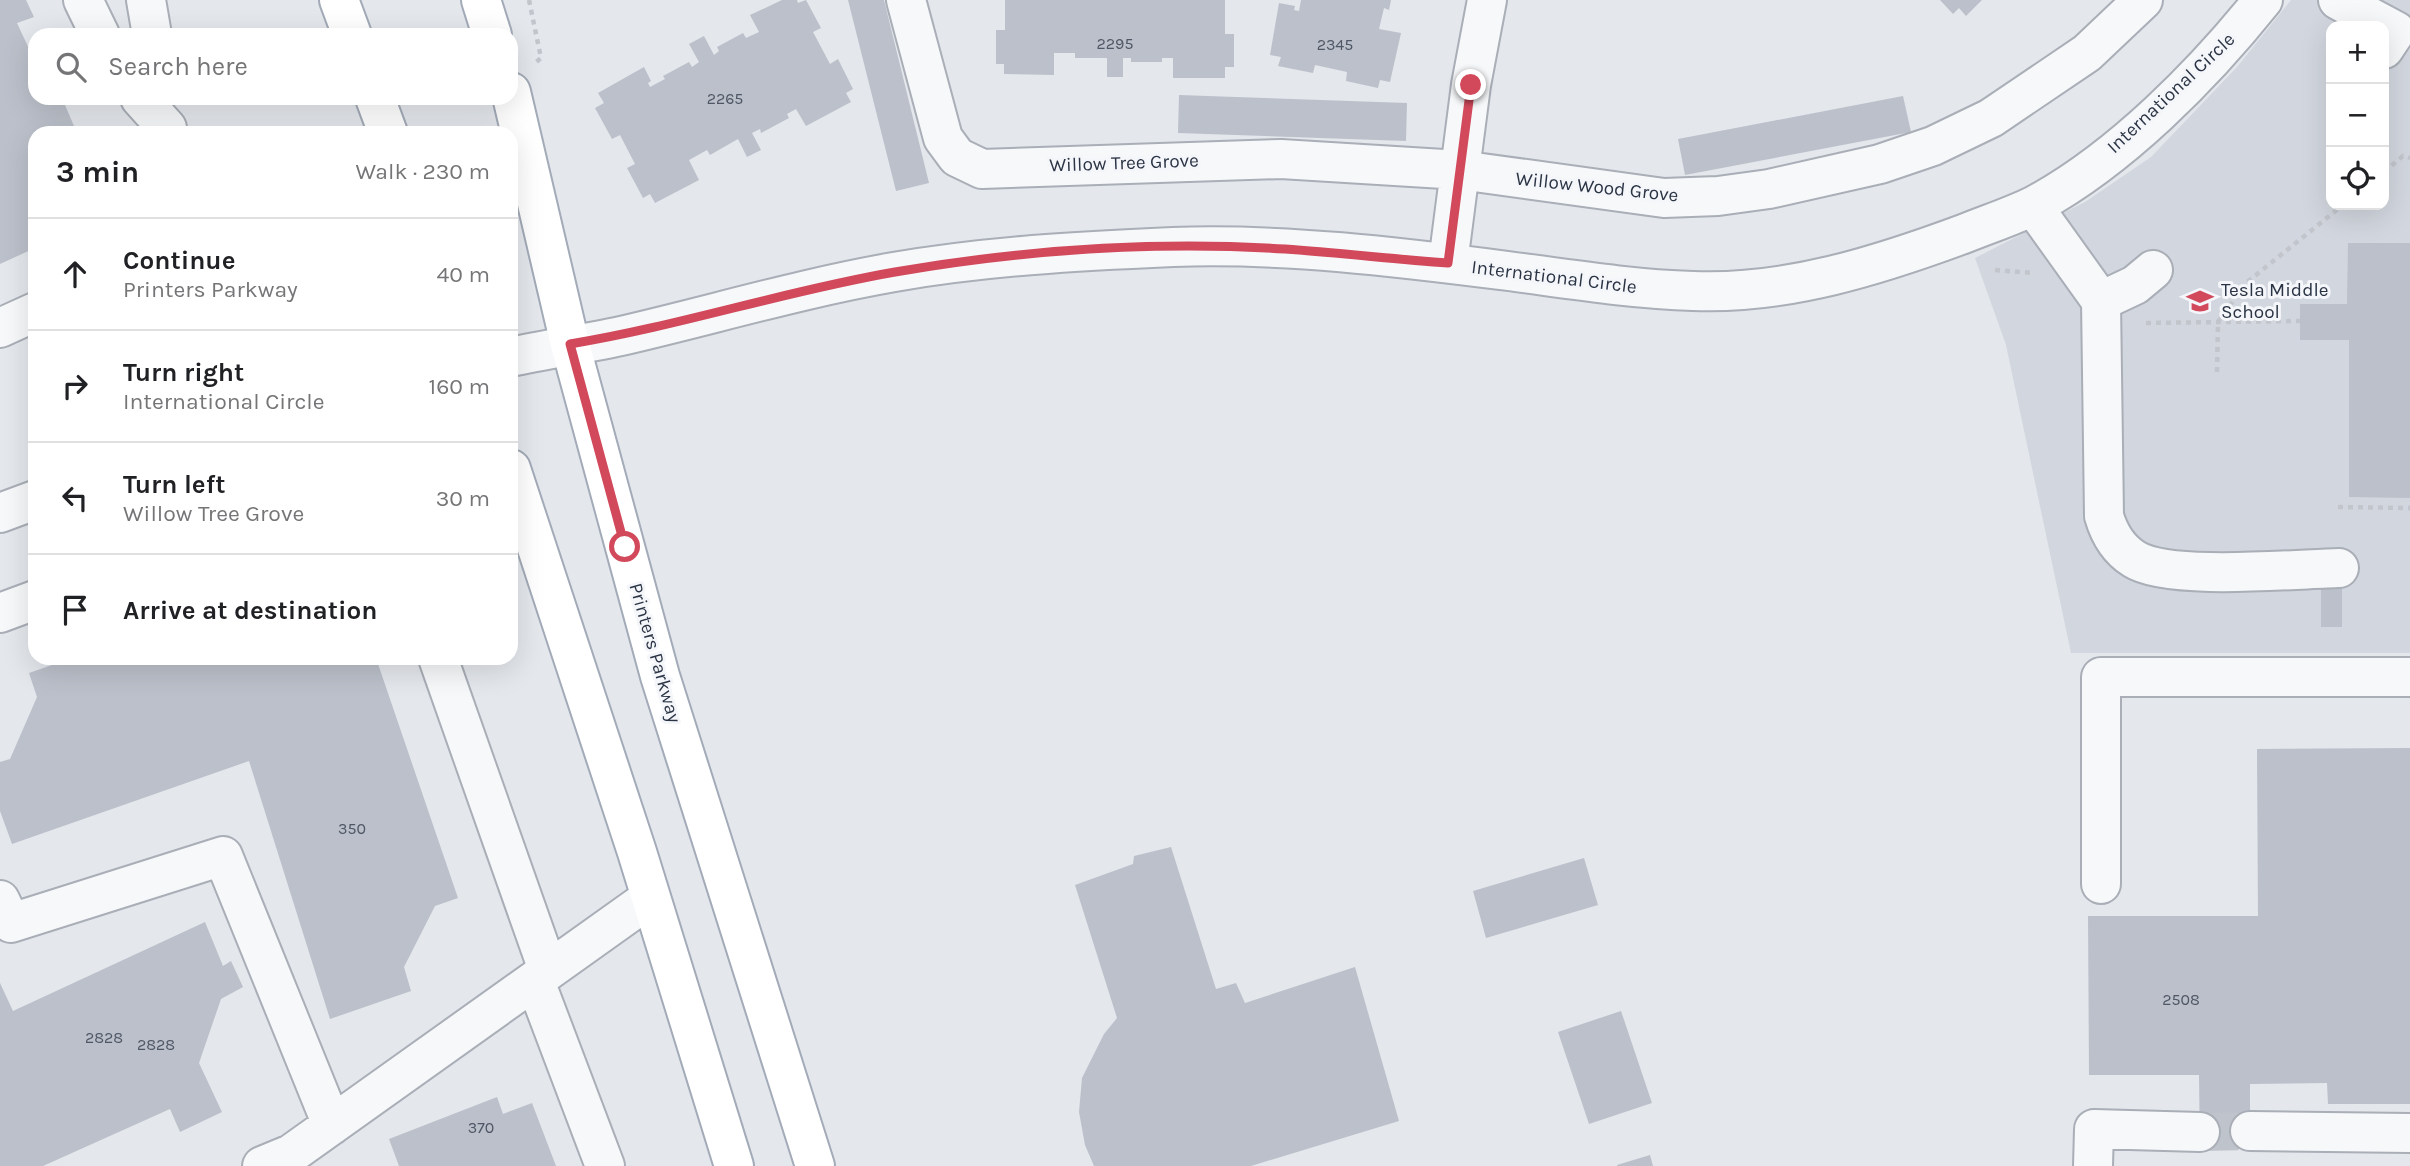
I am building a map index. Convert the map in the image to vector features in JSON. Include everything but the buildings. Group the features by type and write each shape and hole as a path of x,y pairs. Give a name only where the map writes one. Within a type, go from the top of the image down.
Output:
{"main road":[{"path":"339,0 349,28"},
{"path":"481,0 490,28"},
{"name":"Printers Parkway","path":"521,80 570,344 660,676 815,1166"},
{"path":"378,105 385,126"},
{"path":"518,491 734,1166"}],"street":[{"path":"83,0 97,28"},
{"path":"146,0 151,28"},
{"name":"Willow Tree Grove","path":"906,0 943,138 957,157 982,169 1281,159 1460,170"},
{"path":"1448,263 1487,0"},
{"name":"Willow Wood Grove","path":"1460,170 1664,198 1718,196 1769,189 1880,164 1933,146 1991,118 2087,53 2143,0"},
{"name":"International Circle","path":"518,355 620,336 733,307 896,272 1021,257 1180,247 1284,249 1448,263 1653,289 1746,289 1797,283 1899,257 2034,206 2146,122 2199,72 2263,0"},
{"path":"2338,0 2397,39"},
{"path":"148,105 166,120"},
{"path":"2034,206 2101,313 2104,516 2108,530 2119,547 2136,560 2179,571 2339,568"},
{"path":"2101,313 2153,271"},
{"path":"0,328 28,315"},
{"path":"0,513 28,503"},
{"path":"0,613 28,603"},
{"path":"440,665 605,1166"},
{"path":"2101,884 2101,677 2410,677"},
{"path":"0,900 11,923 223,856 320,1144"},
{"path":"262,1166 320,1144 650,898"},
{"path":"2093,1166 2094,1129 2200,1132"},
{"path":"2250,1131 2410,1133"}],"path":[{"path":"521,80 541,58 529,0"},
{"path":"2389,168 2403,156 2410,158"},
{"path":"2217,372 2218,322 2246,283 2337,210"},
{"path":"2101,313 2218,322 2300,321"},
{"path":"2338,507 2410,508"}],"shaded area":[{"name":"Tesla Middle School","path":"2291,0 2410,0 2410,653 2071,653 2006,345 1975,258 2085,202 2151,157 2237,67"}],"tunnel":[{"path":"2200,1132 2250,1131"}],"place":[{"name":"Tesla Middle School","path":"2200,301"}],"route":[{"path":"625,547 570,344 620,336 733,307 896,272 1083,251 1180,247 1284,249 1448,263 1471,85"}]}
